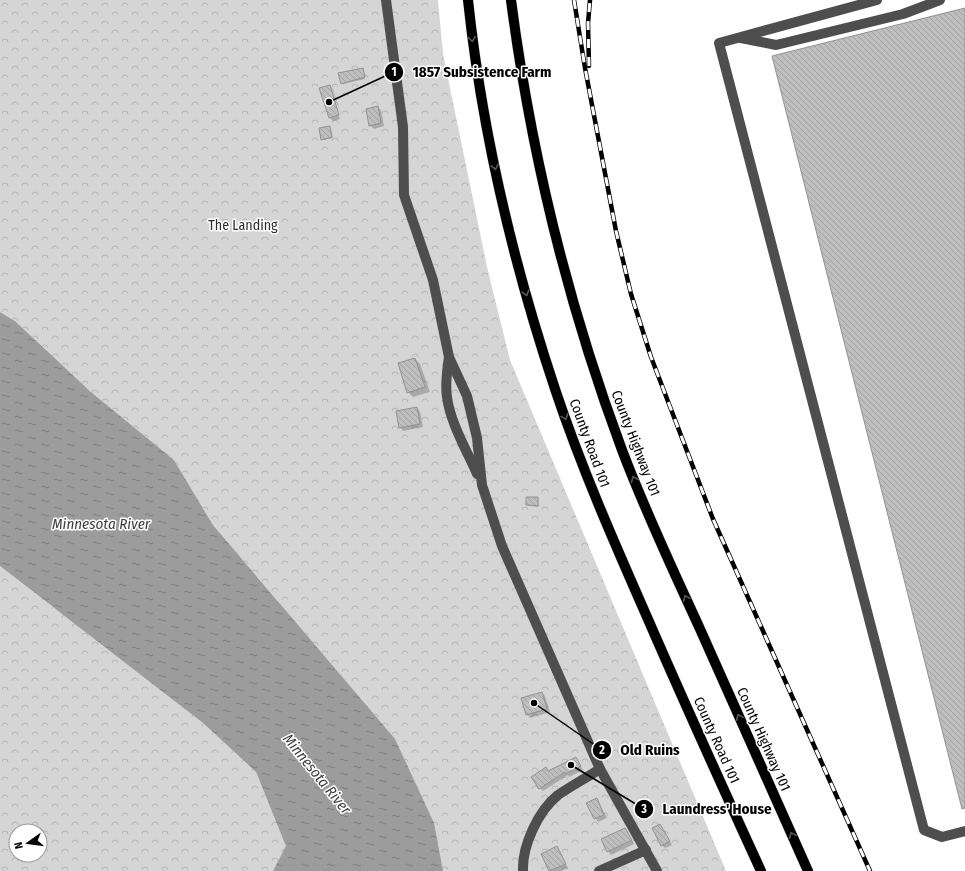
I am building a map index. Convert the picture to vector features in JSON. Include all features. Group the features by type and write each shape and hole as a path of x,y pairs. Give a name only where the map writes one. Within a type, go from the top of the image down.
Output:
{"main road":[{"name":"County Road 101","path":"468,0 482,100 505,214 522,280 556,391 601,513 761,871"},
{"name":"County Highway 101","path":"511,0 525,90 553,226 574,303 608,409 644,505 808,871"}],"lane":[{"path":"386,0 403,127 404,195 433,280 449,357 467,396 477,438 482,485"},
{"path":"876,0 719,43 924,830 942,837 965,831"},
{"path":"740,37 776,45 903,14 940,0"},
{"path":"449,357 446,374 446,396 450,410 482,485 502,546 600,769 657,871"},
{"path":"523,871 524,855 530,834 550,803 558,796 600,769"},
{"path":"599,871 646,850"}],"green space":[{"name":"The Landing","path":"0,0 438,0 443,54 487,267 510,360 726,871 441,871 277,600 213,525 174,460 91,392 15,321 0,312"},
{"path":"0,566 54,608 68,615 203,723 256,772 270,806 317,871 0,871"}],"water":[{"name":"Minnesota River","path":"0,312 15,321 91,392 174,460 213,525 395,739 434,823 443,871 273,871 286,846 256,772 203,723 0,566"}],"building":[{"path":"965,8 965,808 962,809 772,56"},
{"path":"363,68 365,77 341,84 338,73"},
{"path":"330,85 339,115 329,118 319,88"},
{"path":"378,106 381,123 369,126 366,109"},
{"path":"330,126 332,137 321,140 319,128"},
{"path":"415,358 425,387 407,393 398,363"},
{"path":"417,407 420,424 399,428 396,411"},
{"path":"526,497 538,497 538,506 526,505"},
{"path":"542,692 547,709 526,715 521,698"},
{"path":"576,757 581,766 565,774 565,772 539,789 531,777 546,767 548,771"},
{"path":"597,798 604,815 594,819 586,803"},
{"path":"660,824 670,841 661,846 652,828"},
{"path":"625,828 632,840 607,852 601,839"},
{"path":"557,846 566,864 549,871 541,854"}],"railway":[{"path":"574,0 585,68 616,231 631,294 651,357 713,519 870,871"},
{"path":"589,66 588,23 590,0"}],"place":[{"name":"1857 Subsistence Farm","path":"329,102"},
{"name":"Old Ruins","path":"534,703"},
{"name":"Laundress' House","path":"571,765"}]}
